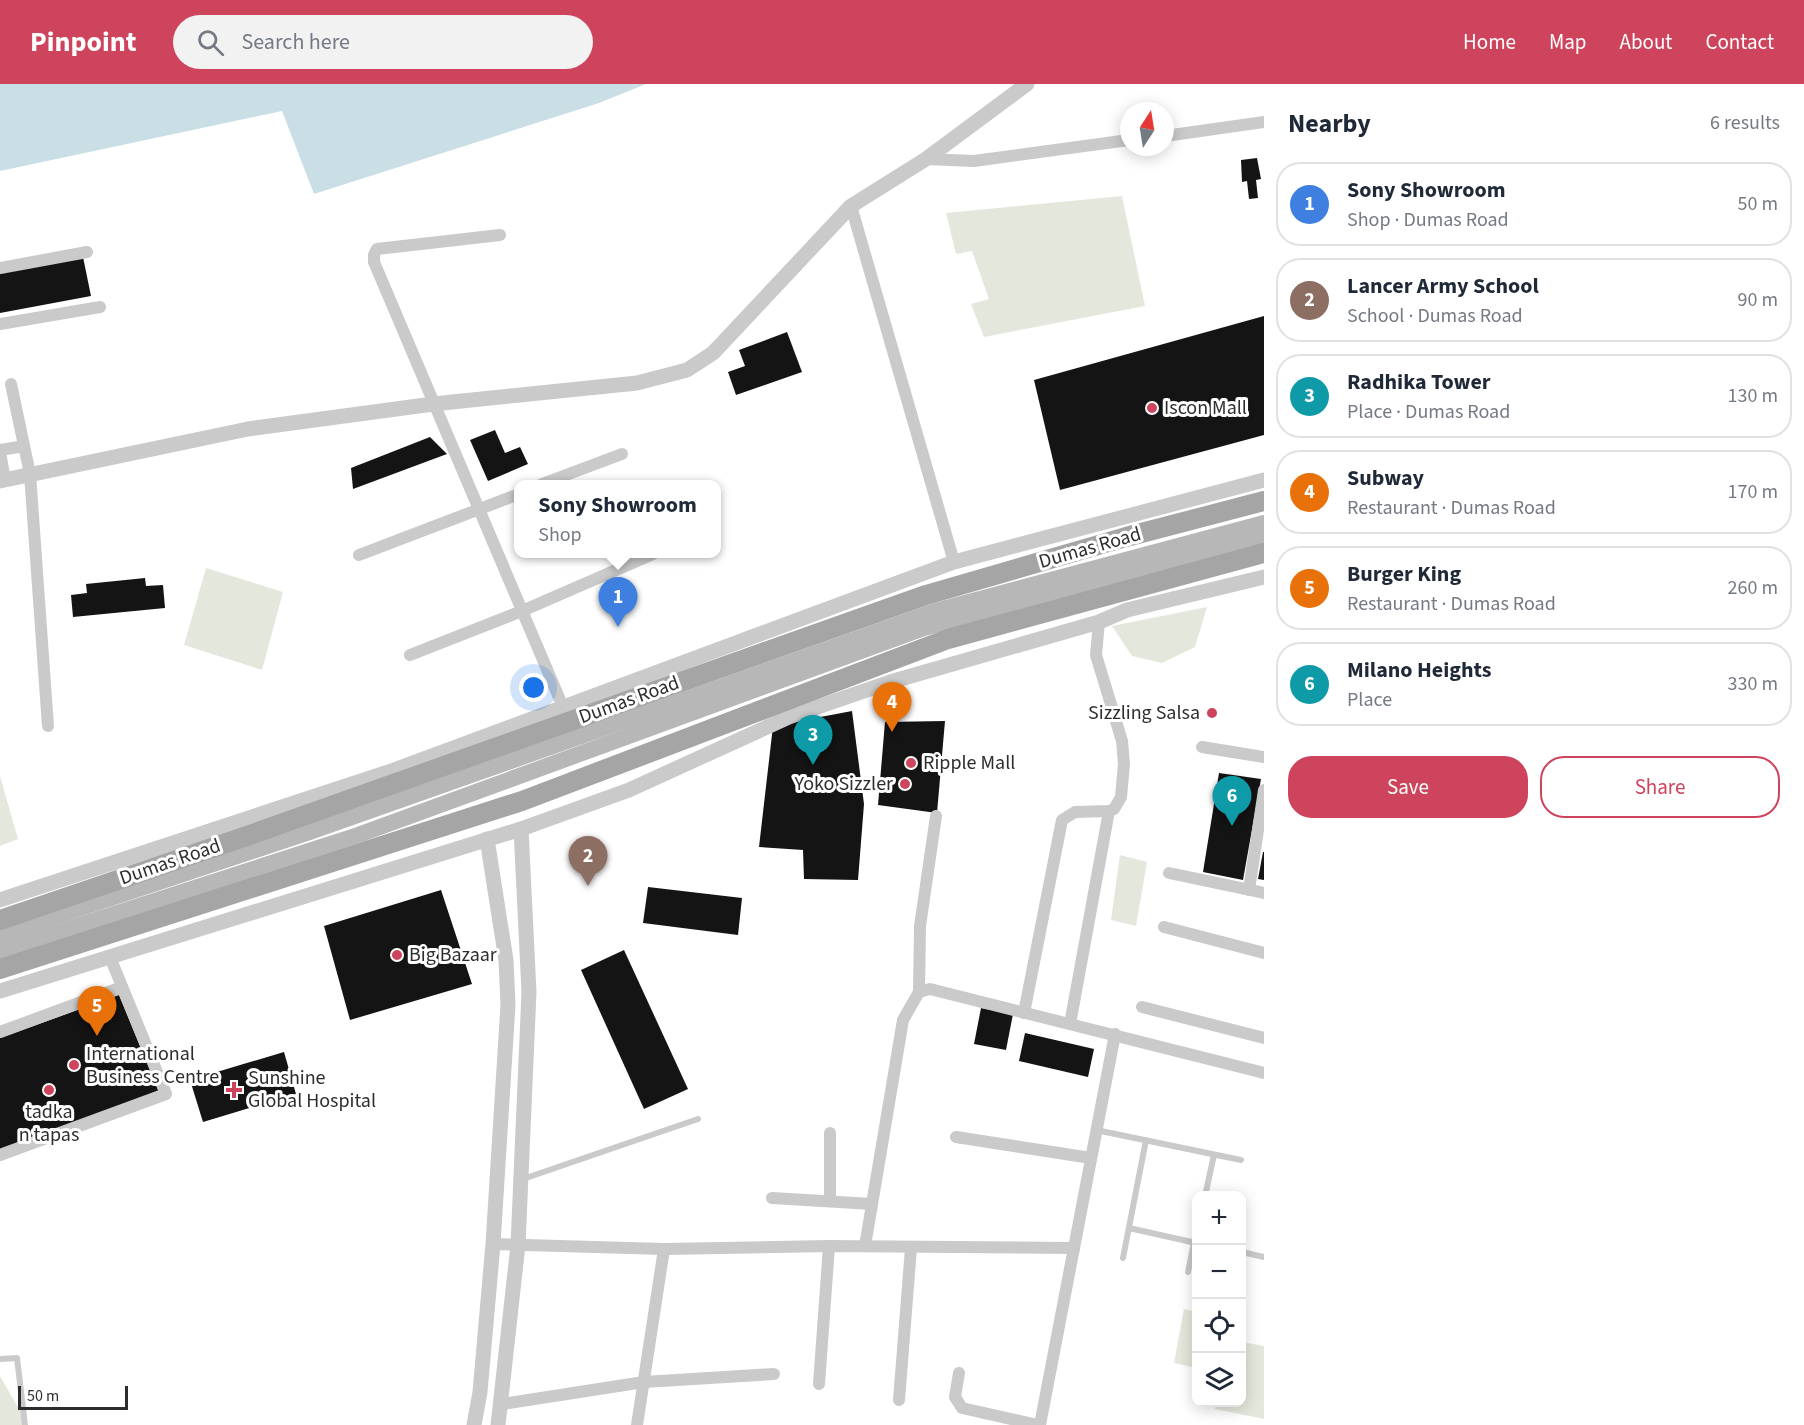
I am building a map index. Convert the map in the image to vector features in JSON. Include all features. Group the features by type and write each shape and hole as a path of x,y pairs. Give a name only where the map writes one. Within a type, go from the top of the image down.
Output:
{"main road":[{"name":"Dumas Road","path":"0,920 244,837 926,595 1126,537 1264,501"},
{"path":"0,934 310,832 935,610 1264,523"},
{"path":"0,951 358,835 924,628 1264,536"},
{"path":"0,969 522,801 948,639 1264,553"}],"street":[{"path":"24,446 0,451 3,480 248,429 433,404 637,383 687,370 713,353 851,206 926,159 1027,84"},
{"path":"1174,135 1264,122"},
{"path":"926,159 974,161 1120,141"},
{"path":"851,206 954,562"},
{"path":"500,235 387,247 377,249 374,255 433,404 563,707"},
{"path":"0,268 87,252"},
{"path":"0,324 100,307"},
{"path":"11,384 30,474 48,726"},
{"path":"554,480 622,454"},
{"path":"0,900 394,770 954,562 1264,480"},
{"path":"360,555 514,496"},
{"path":"410,655 522,611 644,558"},
{"path":"0,992 521,829 629,790 789,717 890,682 1099,622 1127,609 1264,577"},
{"path":"1024,1012 1062,820 1075,812 1109,811 1114,809 1121,797 1124,764 1122,741 1096,655 1099,622"},
{"path":"1202,747 1264,757"},
{"path":"1249,890 1264,790"},
{"path":"1070,1024 1109,811"},
{"path":"865,1246 903,1020 919,992 920,927 936,816"},
{"path":"498,1425 518,1245 529,993 521,829"},
{"path":"474,1425 480,1392 493,1244 508,1005 506,960 487,839"},
{"path":"1168,873 1264,893"},
{"path":"1164,927 1264,953"},
{"path":"0,1155 166,1094 110,957"},
{"path":"0,1032 122,987"},
{"path":"919,992 930,989 1264,1073"},
{"path":"1142,1007 1264,1038"},
{"path":"959,1373 955,1397 962,1408 1039,1425 1114,1034"},
{"path":"830,1133 830,1201"},
{"path":"956,1137 1091,1158"},
{"path":"772,1198 872,1204"},
{"path":"493,1244 664,1249 829,1246 1074,1248"},
{"path":"819,1384 829,1246"},
{"path":"899,1400 911,1248"},
{"path":"637,1425 664,1249"},
{"path":"502,1404 644,1382 774,1374"}],"lane":[{"path":"520,1180 698,1119"},
{"path":"1096,1130 1241,1160"},
{"path":"1123,1258 1146,1140"},
{"path":"1206,1191 1214,1155"},
{"path":"1129,1228 1192,1242"},
{"path":"1188,1272 1195,1245"},
{"path":"1246,1253 1264,1257"},
{"path":"0,1359 17,1358 24,1425"}],"shaded area":[{"path":"0,84 646,84 599,103 314,194 282,111 0,171"},
{"path":"1122,196 1145,306 984,337 971,304 989,299 972,251 956,254 946,213"},
{"path":"206,568 283,592 262,670 184,645"},
{"path":"1207,607 1195,647 1162,663 1132,656 1112,626"},
{"path":"0,776 18,839 0,846"},
{"path":"1120,855 1147,862 1136,926 1111,920"},
{"path":"1184,1309 1192,1311 1192,1367 1174,1363"},
{"path":"1246,1343 1264,1346 1264,1419 1215,1409 1215,1407 1246,1407"},
{"path":"0,1376 28,1425 0,1425"}],"building":[{"path":"1257,158 1261,179 1256,180 1258,198 1249,199 1247,181 1242,182 1241,160"},
{"path":"83,257 91,296 0,313 0,273"},
{"name":"Iscon Mall","path":"1264,316 1264,435 1060,490 1034,380"},
{"path":"787,332 802,372 736,395 728,372 745,366 739,350"},
{"path":"495,430 505,453 520,447 528,464 488,481 470,440"},
{"path":"430,437 447,454 353,489 351,468"},
{"path":"145,578 146,586 163,585 165,608 73,617 71,595 87,593 86,584"},
{"path":"852,711 864,804 858,880 804,879 803,850 759,847 773,726"},
{"name":"Ripple Mall","path":"945,721 937,813 878,805 885,722"},
{"path":"1219,773 1261,779 1243,880 1203,872"},
{"path":"1264,852 1264,880 1258,879"},
{"path":"648,887 742,898 738,935 643,923"},
{"name":"Big Bazaar","path":"441,890 472,984 350,1020 324,926"},
{"path":"624,950 688,1089 644,1109 581,970"},
{"name":"International Business Centre","path":"119,995 159,1092 0,1150 0,1038"},
{"path":"981,1008 1013,1014 1006,1050 974,1044"},
{"path":"1025,1033 1094,1049 1088,1077 1019,1061"},
{"path":"284,1052 296,1094 203,1122 190,1080"}],"place":[{"name":"Iscon Mall","path":"1152,408"},
{"name":"Sony Showroom","path":"618,627"},
{"name":"Sizzling Salsa","path":"1212,713"},
{"name":"Subway","path":"892,732"},
{"name":"Ripple Mall","path":"911,763"},
{"name":"Radhika Tower","path":"813,765"},
{"name":"Yoko Sizzler","path":"905,784"},
{"name":"Milano Heights","path":"1232,826"},
{"name":"Lancer Army School","path":"588,886"},
{"name":"Big Bazaar","path":"397,955"},
{"name":"Burger King","path":"97,1036"},
{"name":"International Business Centre","path":"74,1065"},
{"name":"tadka n tapas","path":"49,1090"},
{"name":"Sunshine Global Hospital","path":"234,1090"}]}
